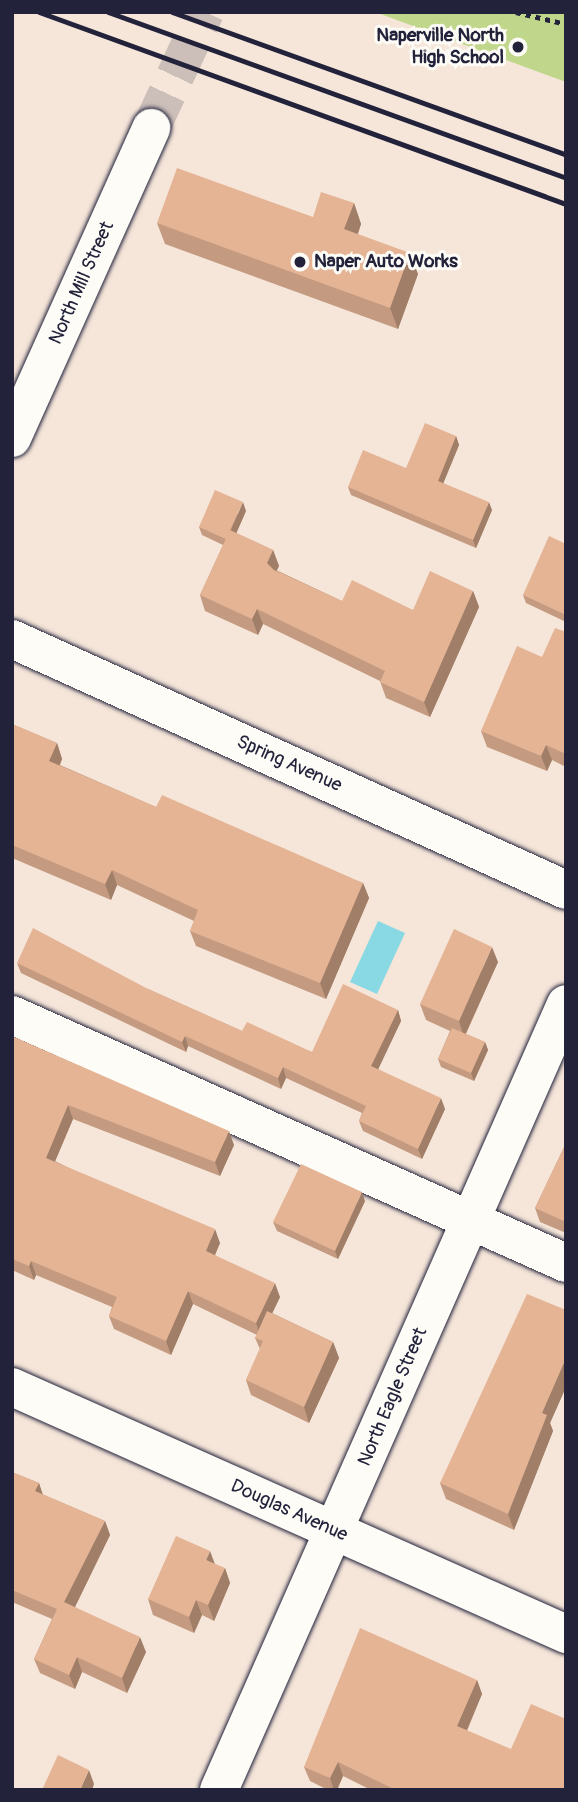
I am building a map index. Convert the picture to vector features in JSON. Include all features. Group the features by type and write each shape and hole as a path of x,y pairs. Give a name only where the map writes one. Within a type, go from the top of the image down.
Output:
{"street":[{"name":"North Mill Street","path":"12,438 151,128"},
{"name":"Spring Avenue","path":"12,639 566,890"},
{"name":"North Eagle Street","path":"219,1790 566,1004"},
{"path":"12,1015 566,1263"},
{"name":"Douglas Avenue","path":"12,1387 566,1634"}],"path":[{"path":"516,12 566,24"}],"green space":[{"name":"Naperville North High School","path":"375,12 566,12 566,82"}],"water":[{"path":"378,921 405,933 377,994 350,982"}],"building":[{"name":"Naper Auto Works","path":"177,168 313,217 321,192 354,203 344,229 410,253 390,308 157,223"},
{"path":"425,423 456,436 438,481 489,502 473,540 348,487 363,450 406,468"},
{"path":"215,490 243,502 226,539 199,527"},
{"path":"230,530 273,550 267,563 274,570 342,601 352,580 413,610 430,571 473,591 424,702 380,682 385,671 257,609 252,619 200,595"},
{"path":"549,536 566,544 566,615 523,595"},
{"path":"555,628 566,632 566,754 546,745 541,756 481,731 517,646 542,657"},
{"path":"12,724 57,743 49,761 156,807 162,795 363,883 320,983 190,931 198,910 112,870 105,884 12,845"},
{"path":"33,928 148,989 242,1031 247,1022 312,1052 343,984 398,1010 371,1066 441,1098 418,1149 359,1121 366,1106 283,1067 278,1078 185,1036 182,1042 17,963"},
{"path":"454,929 492,947 459,1021 420,1004"},
{"path":"452,1028 485,1042 471,1073 438,1059"},
{"path":"12,1036 229,1131 215,1162 68,1105 46,1158 215,1229 206,1251 275,1283 256,1323 188,1291 166,1341 109,1316 117,1297 31,1261 29,1266 12,1259"},
{"path":"566,1143 566,1222 535,1208"},
{"path":"301,1164 362,1192 335,1251 273,1222"},
{"path":"527,1294 566,1310 566,1358 542,1413 547,1415 508,1514 440,1483"},
{"path":"267,1311 333,1342 304,1407 246,1380 263,1341 255,1338"},
{"path":"12,1472 39,1483 35,1491 105,1521 64,1602 140,1637 122,1678 77,1657 69,1675 34,1659 57,1609 12,1590"},
{"path":"176,1536 210,1551 206,1560 225,1568 208,1605 196,1600 189,1617 148,1599"},
{"path":"360,1628 477,1680 457,1726 511,1749 531,1704 566,1719 566,1790 396,1790 338,1762 330,1778 304,1767"},
{"path":"58,1755 89,1770 80,1790 42,1790"}],"tunnel":[{"path":"151,128 205,12"}],"railway":[{"path":"39,12 566,204"},
{"path":"108,12 566,178"},
{"path":"172,12 566,155"}],"place":[{"name":"Naperville North High School","path":"518,47"},
{"name":"Naper Auto Works","path":"300,262"}]}
